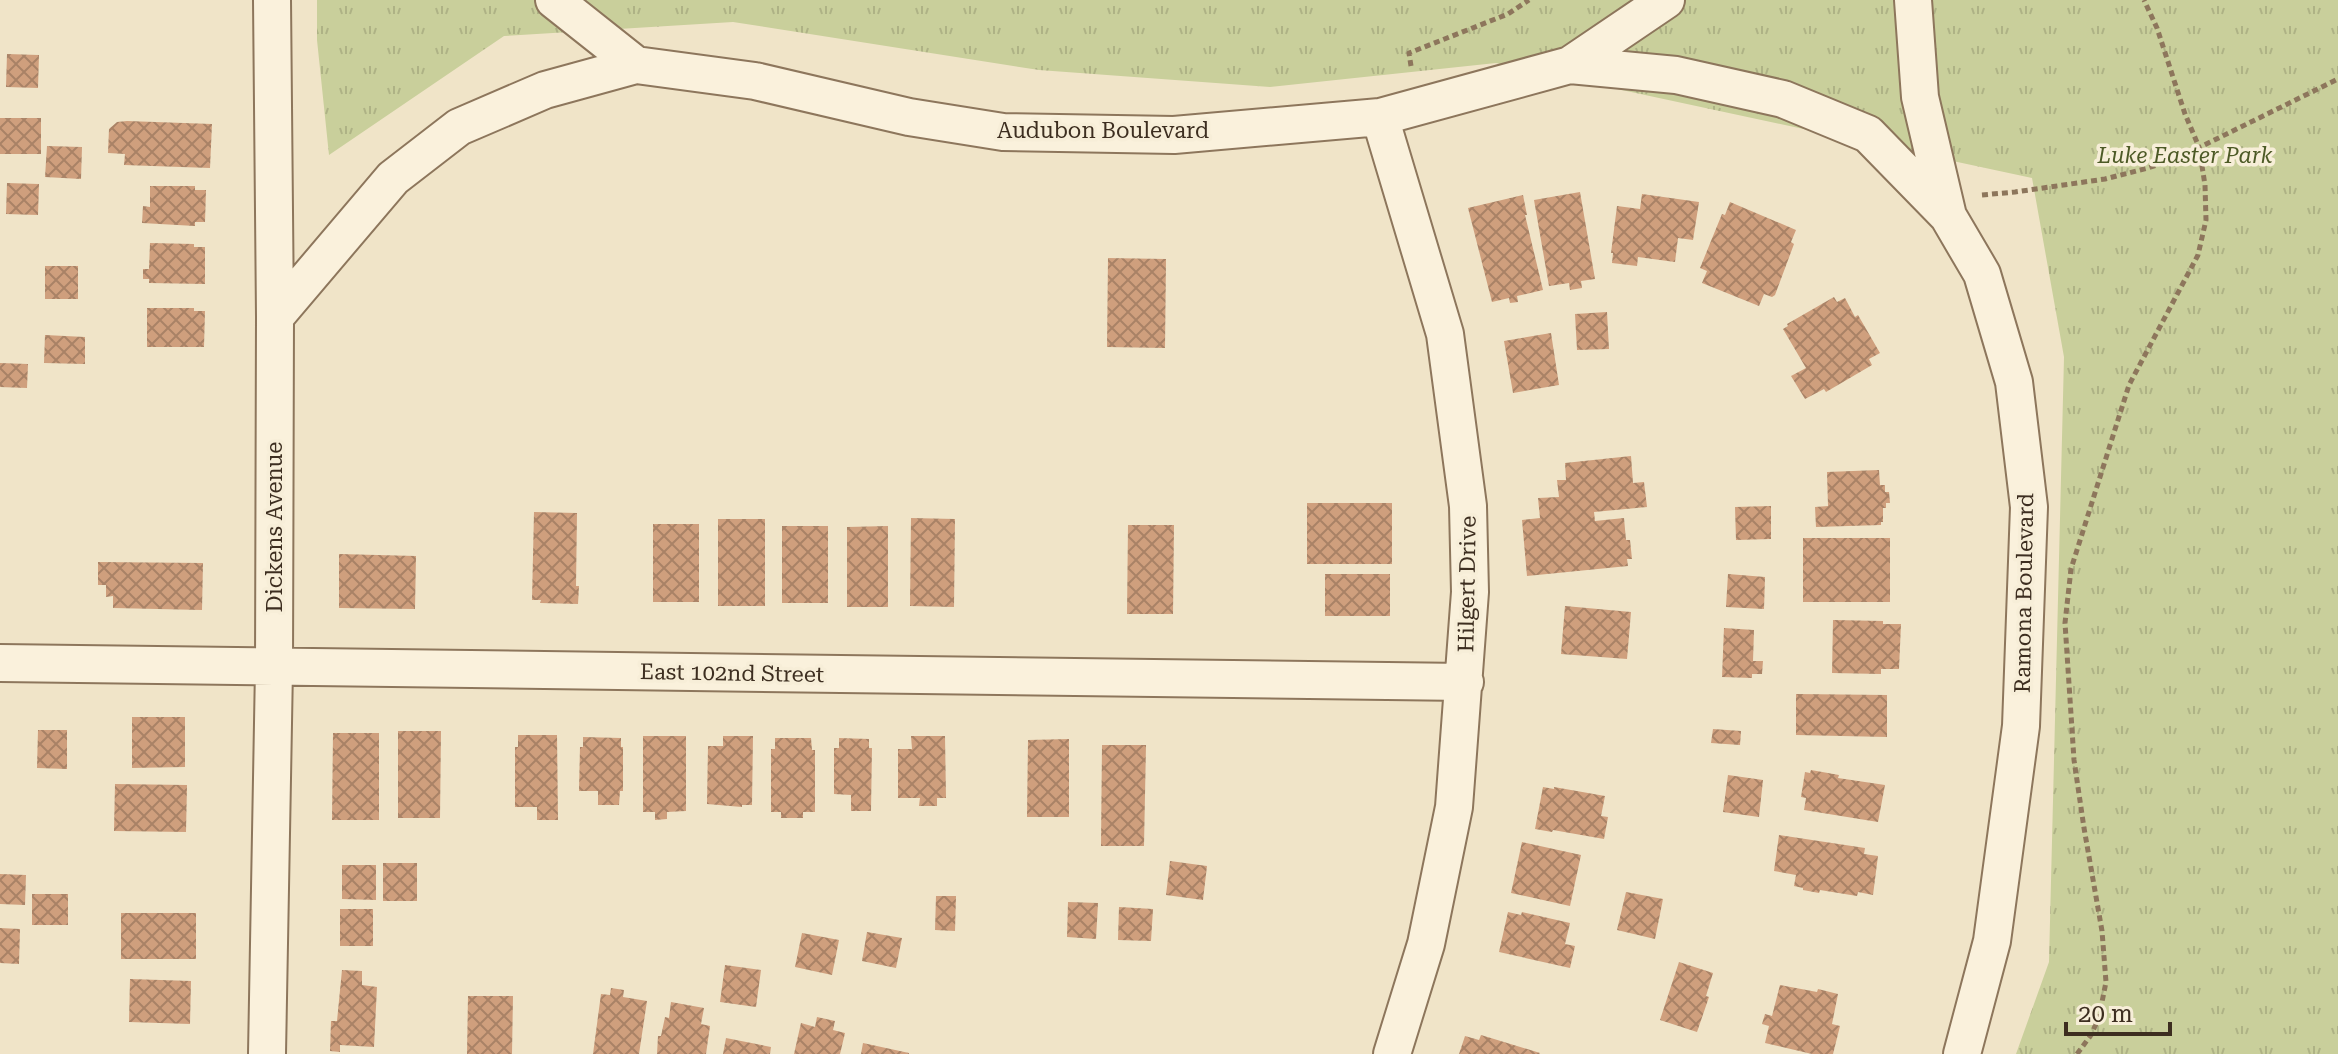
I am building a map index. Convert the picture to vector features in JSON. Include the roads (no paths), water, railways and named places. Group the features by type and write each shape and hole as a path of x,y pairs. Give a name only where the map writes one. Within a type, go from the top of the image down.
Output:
{"street":[{"name":"Dickens Avenue","path":"267,1054 274,668 272,0"},
{"path":"554,0 636,65"},
{"name":"Audubon Boulevard","path":"275,317 393,178 459,127 545,90 636,65 755,81 909,117 1003,132 1174,135 1380,117 1570,65 1666,0"},
{"name":"Ramona Boulevard","path":"1913,0 1920,97 1948,216 1982,274 2014,382 2029,507 2021,726 1992,941 1962,1054"},
{"name":"Audubon Boulevard","path":"1570,65 1676,75 1783,99 1868,134 1948,216"},
{"name":"Hilgert Drive","path":"1380,117 1445,334 1468,506 1470,592 1454,807 1426,944 1392,1054"},
{"name":"East 102nd Street","path":"0,663 1465,682"}],"park label":[{"name":"Luke Easter Park","path":"2185,155"}]}
